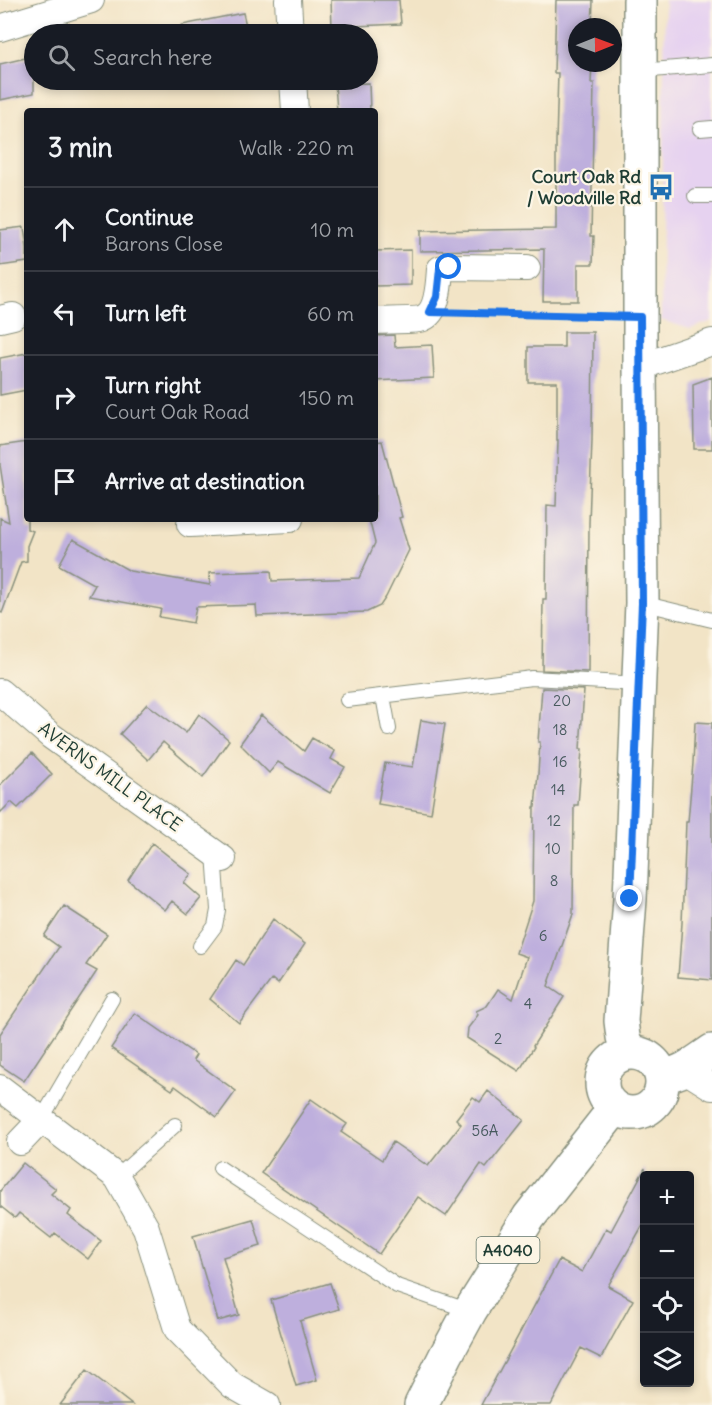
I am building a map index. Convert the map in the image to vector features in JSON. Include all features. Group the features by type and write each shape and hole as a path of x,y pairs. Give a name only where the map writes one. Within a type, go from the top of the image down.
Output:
{"main road":[{"path":"628,1053 621,1021 630,899 642,603 640,0"},
{"path":"673,1073 657,1066 645,1056 628,1053 618,1056 604,1071 603,1092 615,1108 632,1114 642,1112 656,1101 673,1073 712,1051"},
{"name":"A4040","path":"424,1404 446,1355 529,1217 615,1108"}],"street":[{"path":"0,28 91,0"},
{"path":"288,0 289,24"},
{"path":"294,90 295,108"},
{"path":"378,321 423,318 430,312 437,297 440,269 449,267 527,268"},
{"path":"640,367 712,342"},
{"path":"190,524 230,522"},
{"name":"AVERNS MILL PLACE","path":"0,692 51,736 219,856"},
{"path":"673,1073 712,1087"},
{"path":"0,1088 117,1178 146,1228 177,1329 232,1385 267,1405"},
{"path":"20,1142 41,1120"}],"lane":[{"path":"640,71 712,65"},
{"path":"695,196 712,196"},
{"path":"642,603 712,620"},
{"path":"347,700 532,678 640,684"},
{"path":"383,696 389,729"},
{"path":"200,946 215,926 218,910 219,856"},
{"path":"41,1120 112,999"},
{"path":"117,1178 175,1125"},
{"path":"220,1168 397,1286 471,1311"}],"path":[{"path":"430,312 640,317"}],"shaded area":[{"path":"665,0 712,0 712,321 690,329 661,320"}],"building":[{"path":"331,0 399,0 401,24 332,24"},
{"path":"556,0 593,0 592,18 568,18 568,72 592,72 591,83 594,83 591,236 594,236 593,264 578,264 578,301 543,301 544,249 420,251 420,231 556,229 558,73 554,73"},
{"path":"243,13 246,24 187,24"},
{"path":"24,58 24,90 34,90 34,93 0,100 0,64"},
{"path":"335,90 369,90 370,108 337,108"},
{"path":"24,227 24,262 0,266 0,230"},
{"path":"411,250 411,285 378,286 378,251"},
{"path":"564,332 593,332 588,672 542,670 543,599 546,599 547,505 556,506 557,382 528,382 528,347 564,347"},
{"path":"394,335 395,347 432,345 434,378 378,381 378,336"},
{"path":"24,354 24,391 0,395 0,358"},
{"path":"712,377 712,449 694,449 693,384"},
{"path":"382,441 402,517 399,518 409,550 380,606 367,612 257,616 256,605 196,607 193,623 159,617 161,609 89,596 95,585 59,565 73,539 130,571 210,585 209,573 271,571 272,581 359,578 375,543 370,522 378,522 378,442"},
{"path":"24,442 24,522 27,522 27,529 33,531 27,546 27,561 21,562 2,613 0,612 0,518 9,522 0,465 0,446"},
{"path":"542,688 584,690 578,805 574,805 573,914 548,986 564,997 519,1071 467,1038 468,1028 478,1015 476,1011 487,1006 498,989 513,999 527,957 516,953 533,901 534,807"},
{"path":"147,704 186,733 199,714 229,740 203,777 163,742 148,760 120,734"},
{"path":"261,715 304,751 312,738 335,751 331,759 345,767 330,793 278,762 269,773 240,744"},
{"path":"421,720 445,724 431,813 378,804 385,763 413,767"},
{"path":"695,722 712,723 712,980 678,977 686,822 688,822"},
{"path":"32,753 52,774 18,808 11,802 0,813 0,785"},
{"path":"152,843 191,874 184,883 201,898 188,914 172,901 165,910 128,880"},
{"path":"64,906 107,934 86,965 97,971 24,1081 0,1065 0,1034 59,947 44,936"},
{"path":"273,919 305,944 278,984 272,979 239,1023 210,999 236,960 243,965"},
{"path":"135,1013 196,1055 193,1060 236,1091 217,1117 175,1086 172,1090 111,1048"},
{"path":"488,1091 524,1120 486,1168 481,1164 446,1216 418,1197 379,1254 261,1173 311,1099 347,1124 341,1132 382,1160 393,1142 428,1166 461,1124 456,1119 473,1097 480,1102"},
{"path":"23,1163 56,1189 51,1194 71,1210 68,1215 101,1241 88,1259 55,1233 51,1238 19,1213 15,1218 0,1206 0,1191"},
{"path":"640,1177 640,1230 608,1286 633,1300 601,1358 581,1348 551,1405 481,1405 559,1260 582,1272 606,1228 611,1231"},
{"path":"253,1219 261,1246 223,1257 239,1315 218,1321 193,1236"},
{"path":"330,1283 339,1309 300,1321 317,1380 296,1386 271,1300"},
{"path":"87,1370 132,1405 60,1405"}],"place":[{"name":"Court Oak Rd / Woodville Rd","path":"661,187"}],"route":[{"path":"449,267 440,269 437,297 430,312 640,317 642,603 630,899"}]}
